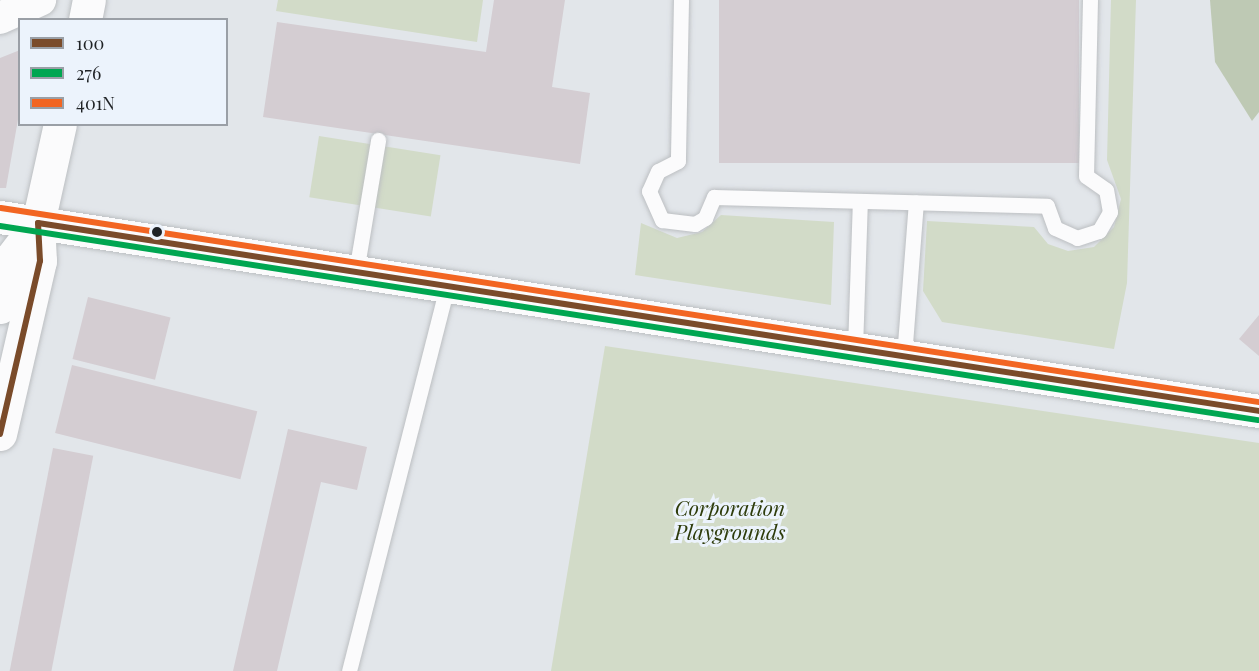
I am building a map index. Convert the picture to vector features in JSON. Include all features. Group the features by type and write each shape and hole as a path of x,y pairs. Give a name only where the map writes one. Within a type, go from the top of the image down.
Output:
{"main road":[{"path":"85,18 89,0"},
{"path":"0,434 40,261 38,223 60,126"},
{"path":"0,217 1259,411"},
{"path":"0,307 11,258 38,223"}],"street":[{"path":"0,18 40,0"}],"lane":[{"path":"681,0 678,161 652,180 655,212 684,227 705,218 714,197 1047,206 1056,228 1077,238 1106,223 1106,190 1086,176 1090,0"},
{"path":"356,272 378,140"},
{"path":"855,349 860,201"},
{"path":"904,357 916,202"},
{"path":"349,671 447,286"}],"green space":[{"path":"278,0 483,0 477,42 276,11"},
{"path":"1111,0 1136,0 1127,283 1114,349 942,322 923,291 927,221 1034,227 1048,244 1068,251 1094,247 1114,227 1121,199 1107,160"},
{"path":"1210,0 1259,0 1259,112 1252,121 1215,62"},
{"path":"319,136 440,155 431,216 309,197"},
{"path":"721,215 834,222 831,305 635,275 641,223 677,238 702,232"},
{"name":"Corporation Playgrounds","path":"605,346 1259,443 1259,671 551,671"}],"building":[{"path":"494,0 565,0 552,87 590,93 580,164 263,117 277,22 486,52"},
{"path":"719,0 1079,0 1079,163 719,163"},
{"path":"18,51 18,119 6,188 0,188 0,58"},
{"path":"88,297 170,318 155,380 73,359"},
{"path":"1259,315 1259,356 1239,339"},
{"path":"72,365 257,411 240,479 55,433"},
{"path":"288,429 367,447 357,490 321,482 277,671 233,671"},
{"path":"53,448 93,456 51,671 10,671"}],"transit line":[{"name":"401N","path":"1,208 1259,402"},
{"name":"100","path":"0,434 40,261 38,223 1259,411"},
{"name":"276","path":"0,226 1258,420"}]}
